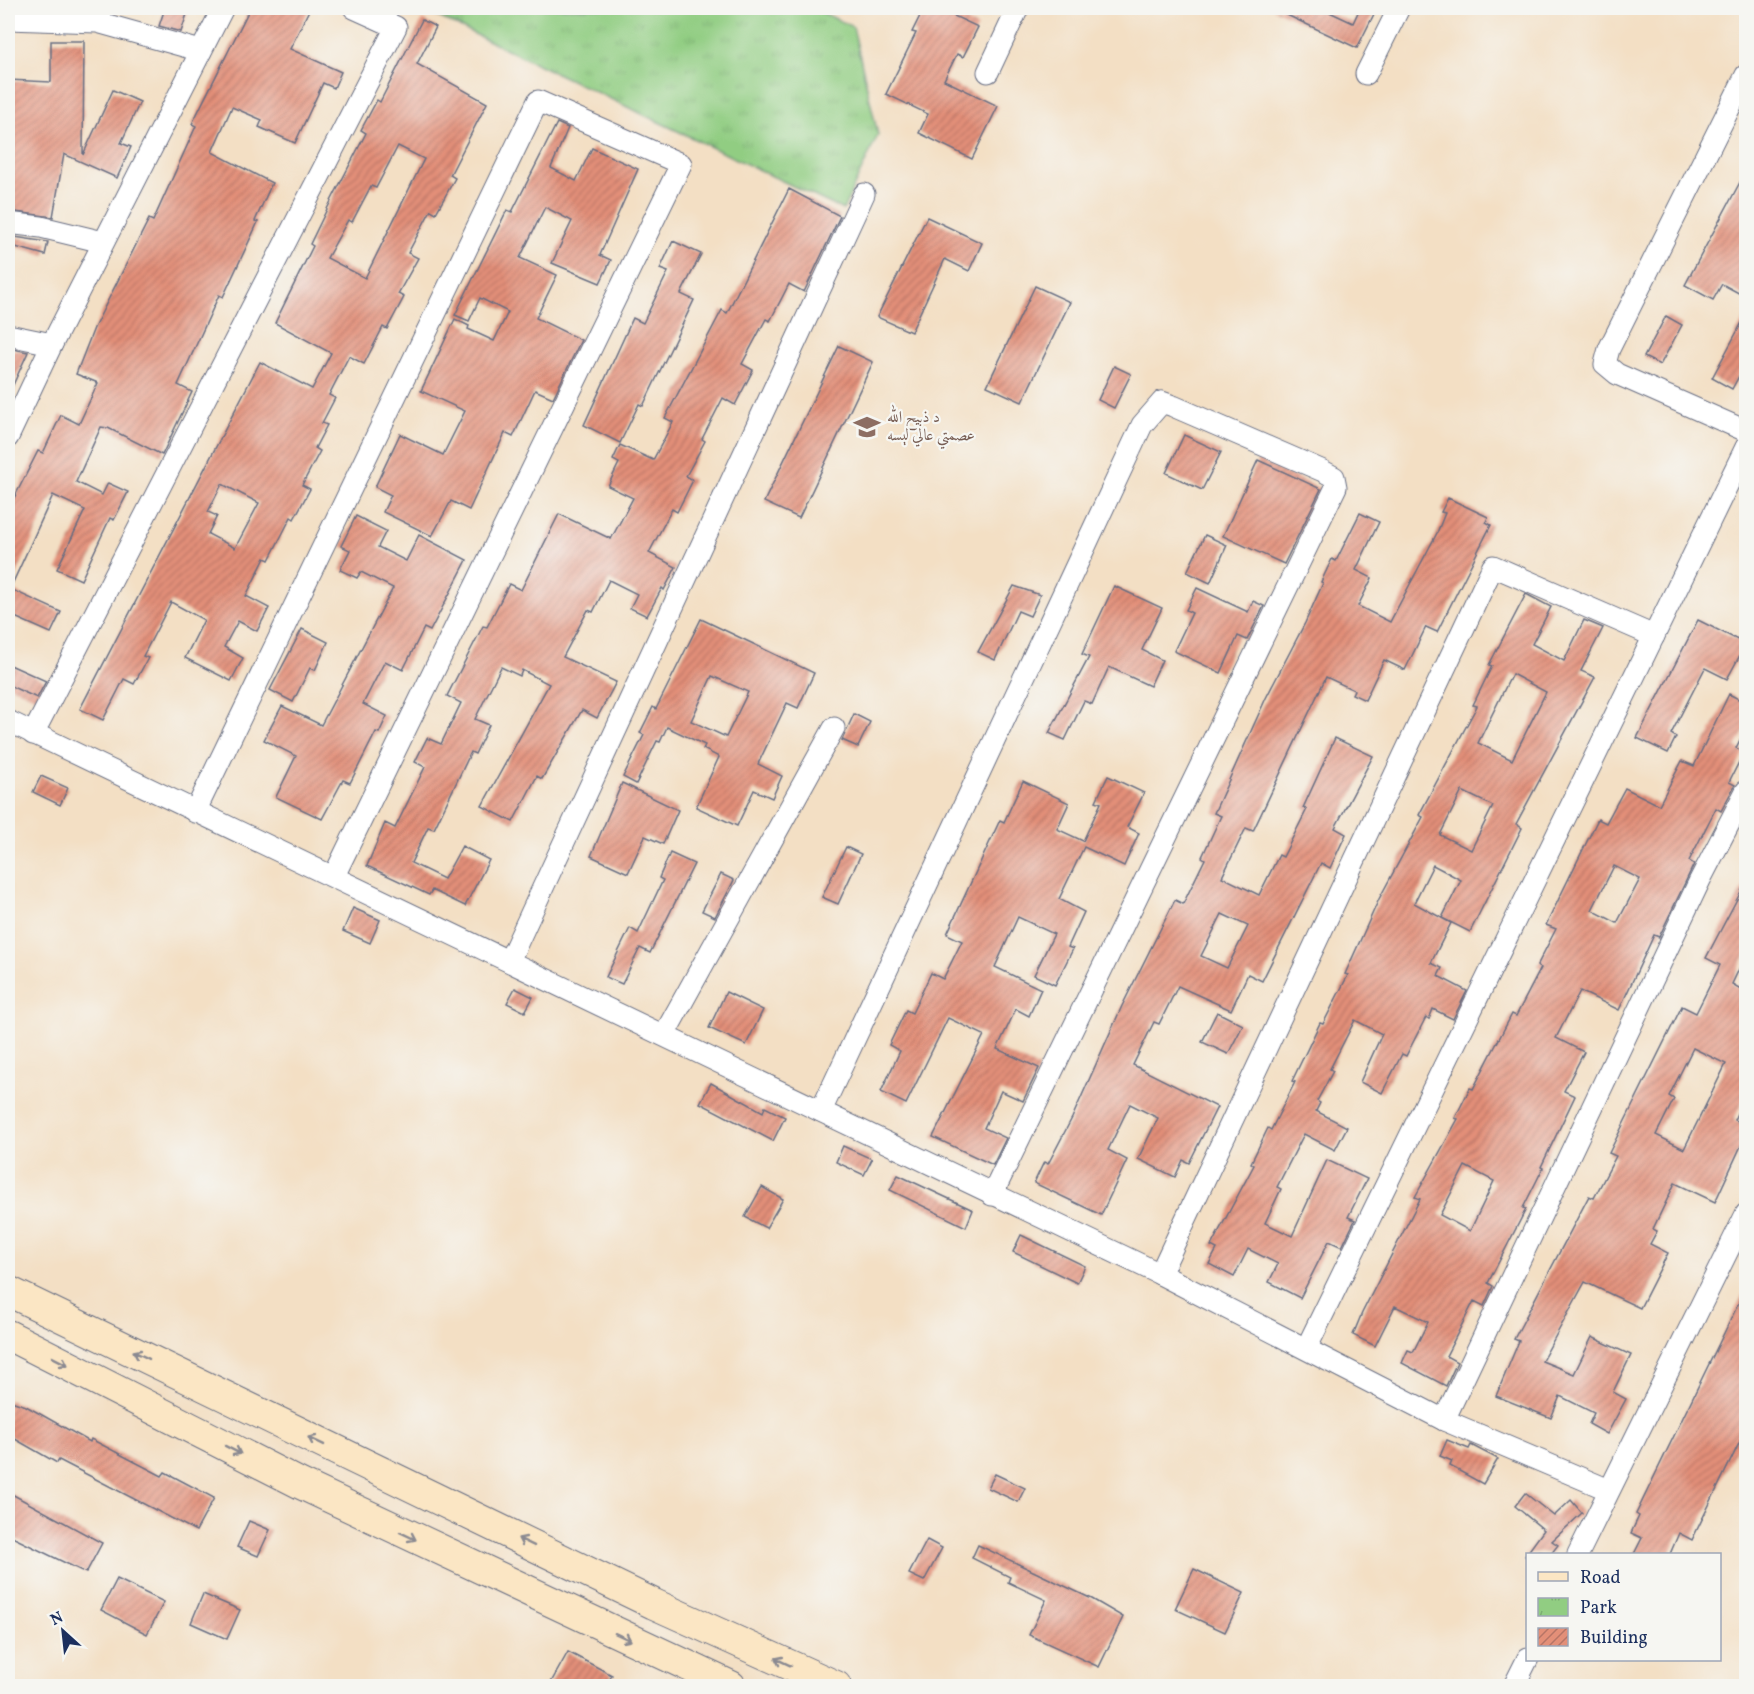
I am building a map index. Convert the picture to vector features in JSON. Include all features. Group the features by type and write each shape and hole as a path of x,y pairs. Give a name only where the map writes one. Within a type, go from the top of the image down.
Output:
{"main road":[{"path":"8,1291 609,1582 836,1686"},
{"path":"8,1335 301,1484 543,1600 731,1686"},
{"path":"543,1600 563,1560"},
{"path":"590,1622 609,1582"}],"street":[{"path":"8,437 103,242 224,8"},
{"path":"33,734 396,27 354,8"},
{"path":"987,72 1018,8"},
{"path":"1366,74 1398,8"},
{"path":"9,15 98,15 201,51"},
{"path":"1746,75 1609,349 1605,364 1617,374 1746,431"},
{"path":"195,812 538,100 681,164 334,876"},
{"path":"509,961 864,194"},
{"path":"8,223 41,227 103,242"},
{"path":"8,335 52,344"},
{"path":"822,1111 1137,435 1152,411 1161,402 1173,406 1323,471 1334,477 1336,487 992,1196"},
{"path":"1307,1347 1746,447"},
{"path":"1160,1274 1493,566 1654,636"},
{"path":"8,721 822,1111 992,1196 1160,1274 1307,1347 1444,1420 1609,1490"},
{"path":"664,1035 834,728"},
{"path":"1444,1420 1700,880 1746,791"},
{"path":"1578,1553 1746,1214"},
{"path":"1514,1686 1526,1660"}],"green space":[{"path":"420,8 813,8 853,27 878,135 843,210"}],"building":[{"path":"165,8 189,8 181,32 159,26"},
{"path":"250,8 310,8 290,49 341,72 334,88 323,83 295,143 259,127 262,120 232,107 212,152 272,183 255,221 258,222 223,297 219,295 178,385 192,392 162,455 108,428 101,427 76,482 102,495 108,483 128,492 114,520 110,518 81,580 57,569 85,510 53,495 10,589 61,612 51,633 8,614 8,510 38,451 43,453 61,415 79,424 98,383 76,374 94,328 149,219 153,221 196,126 192,124"},
{"path":"924,8 937,8 978,27 963,57 957,54 944,80 998,106 972,159 919,133 928,114 886,94 916,33 912,32"},
{"path":"1272,8 1321,8 1353,23 1360,8 1377,8 1357,48"},
{"path":"422,20 436,27 417,64 487,103 450,175 455,178 436,213 431,210 408,253 418,258 398,294 404,297 387,329 383,327 364,364 349,356 329,395 335,398 322,423 327,425 315,448 320,451 302,485 310,489 294,519 291,517 269,560 265,558 246,596 269,608 257,631 238,621 224,647 243,658 231,681 185,658 204,620 171,602 143,656 148,658 134,684 124,679 103,720 80,709 260,362 312,389 331,353 275,323 313,246 310,244 366,133 361,130 377,100 380,102","holes":["398,146 424,159 365,278 327,258 348,220 352,222 371,186 376,188","222,484 259,503 235,548 208,534 217,516 208,512"]},
{"path":"51,41 84,41 83,155 113,90 140,102 121,143 131,147 117,178 64,154 53,217 8,211 8,80 51,82"},
{"path":"557,123 568,128 551,168 576,181 592,148 638,169 600,255 611,260 600,283 552,263 572,221 545,207 520,258 557,275 536,318 581,340 553,398 535,390 513,437 505,433 469,510 451,501 432,536 383,512 391,495 375,487 400,434 443,455 465,411 421,391 455,319 469,326 468,329 494,341 508,312 480,298 469,321 455,315 507,210 512,212"},
{"path":"1746,171 1746,297 1722,284 1713,300 1685,285"},
{"path":"789,189 840,216 804,292 789,284 770,321 766,319 742,364 753,370 735,405 723,398 702,439 705,441 686,476 693,480 677,512 672,509 649,553 676,567 664,590 662,588 647,616 630,608 637,594 609,580 593,612 588,610 563,657 616,682 597,718 582,710 542,779 537,776 513,822 482,806 549,684 522,670 520,676 501,667 475,719 489,725 475,754 471,752 434,829 428,827 411,863 444,879 462,846 489,860 465,906 432,890 429,895 367,866 385,823 395,828 425,767 415,762 427,738 441,744 461,703 447,696 483,626 487,627 509,584 521,590 559,514 611,539 633,498 608,486 619,463 613,460 620,445 653,460 673,422 665,418 722,310 727,313"},
{"path":"927,217 982,243 969,271 945,259 911,332 877,317"},
{"path":"8,236 48,242 45,255 8,245"},
{"path":"673,241 701,254 681,294 694,300 643,406 639,404 620,443 584,425 633,318 643,323 668,272 660,269"},
{"path":"1035,286 1070,302 1022,402 987,386"},
{"path":"1746,315 1746,363 1732,389 1712,378"},
{"path":"1666,316 1682,325 1660,365 1644,357"},
{"path":"839,346 873,362 799,518 764,502"},
{"path":"13,349 28,352 8,396 8,361"},
{"path":"1114,366 1131,374 1114,408 1098,400"},
{"path":"1184,435 1221,452 1202,490 1166,473"},
{"path":"1258,460 1321,489 1284,564 1223,536"},
{"path":"1448,498 1488,517 1486,522 1491,525 1437,632 1426,627 1405,670 1384,660 1365,700 1352,694 1354,690 1326,677 1253,831 1246,828 1222,877 1259,895 1279,855 1283,857 1307,809 1303,808 1335,738 1373,756 1335,828 1346,834 1330,868 1321,863 1262,981 1248,974 1231,1010 1178,986 1159,1024 1154,1022 1133,1065 1217,1107 1189,1163 1183,1160 1175,1177 1138,1159 1158,1118 1130,1104 1108,1150 1127,1160 1101,1215 1034,1183 1044,1162 1048,1164 1072,1118 1122,1006 1175,900 1183,904 1205,859 1202,857 1221,816 1214,813 1266,698 1305,623 1332,559 1336,561 1360,513 1379,522 1356,570 1372,578 1358,606 1390,622 1437,533 1445,513 1441,512","holes":["1222,914 1248,926 1227,968 1201,956"]},
{"path":"356,516 386,531 378,547 406,561 419,535 467,560 430,631 424,628 403,670 385,661 363,704 387,716 379,733 376,732 350,783 343,780 322,819 276,797 296,756 264,740 282,706 321,725 393,588 361,572 357,578 340,570 350,550 341,546"},
{"path":"1205,535 1227,545 1210,583 1187,572"},
{"path":"1014,586 1040,595 1030,616 1018,611 995,660 978,652"},
{"path":"1114,586 1162,608 1142,650 1162,660 1150,686 1109,667 1092,704 1084,701 1065,740 1049,733 1089,657 1082,654"},
{"path":"1197,588 1248,612 1253,601 1264,606 1247,640 1238,636 1221,673 1174,651 1192,613 1186,610"},
{"path":"1526,594 1551,607 1532,644 1564,661 1584,620 1603,628 1581,671 1595,677 1516,824 1522,828 1470,932 1442,918 1461,880 1433,865 1414,903 1451,923 1431,963 1442,968 1438,976 1467,991 1453,1019 1433,1009 1429,1019 1426,1017 1406,1056 1402,1054 1382,1093 1360,1082 1382,1034 1355,1020 1330,1069 1333,1071 1317,1101 1320,1103 1316,1111 1347,1127 1335,1150 1304,1134 1277,1187 1281,1189 1265,1223 1292,1236 1327,1160 1367,1179 1348,1217 1355,1220 1342,1247 1329,1241 1300,1298 1269,1282 1278,1264 1248,1249 1234,1277 1209,1264 1217,1249 1211,1246 1254,1165 1251,1163 1268,1128 1271,1130 1295,1082 1292,1081 1320,1023 1323,1024 1348,975 1345,974 1379,899 1423,817 1419,815 1477,706 1473,705 1492,666 1489,665","holes":["1512,674 1546,692 1512,760 1478,743","1462,791 1493,806 1471,850 1440,835"]},
{"path":"701,619 814,673 798,708 787,703 758,764 782,776 772,798 754,790 737,826 696,807 719,757 703,749 705,745 667,727 660,742 657,741 636,784 623,777 644,735 640,733 653,707 656,709","holes":["712,676 748,692 726,737 691,721"]},
{"path":"1698,620 1746,644 1727,679 1705,668 1671,734 1676,737 1668,753 1637,738"},
{"path":"302,629 328,642 315,670 310,668 293,702 270,690"},
{"path":"8,664 46,681 37,698 8,685"},
{"path":"1729,694 1746,703 1746,728 1736,748 1744,752 1729,782 1735,785 1721,811 1716,808 1689,861 1694,864 1659,937 1654,935 1619,1010 1580,991 1556,1038 1584,1052 1564,1091 1575,1096 1523,1208 1526,1209 1488,1283 1493,1286 1484,1306 1474,1301 1446,1356 1457,1362 1446,1386 1402,1363 1408,1350 1413,1352 1428,1322 1395,1306 1375,1346 1353,1335 1420,1199 1415,1197 1458,1119 1455,1118 1470,1088 1473,1089 1512,1014 1516,1016 1541,968 1537,966 1556,929 1546,925 1598,819 1606,823 1625,788 1659,805 1682,761 1694,766","holes":["1614,866 1640,879 1617,923 1592,910","1465,1166 1494,1181 1470,1231 1440,1215"]},
{"path":"854,714 870,722 858,747 842,740"},
{"path":"41,776 68,788 60,805 33,792"},
{"path":"1108,776 1144,793 1127,827 1139,833 1124,866 1084,847 1059,899 1084,912 1068,947 1073,949 1055,985 1034,975 1054,934 1018,917 995,967 1041,989 1029,1016 1016,1009 997,1049 1039,1068 1023,1101 1001,1091 984,1128 1006,1138 993,1165 933,1137 984,1035 948,1018 906,1104 881,1092 900,1051 889,1045 906,1010 912,1013 931,973 943,979 962,941 947,934 1000,820 1004,822 1023,781 1069,803 1057,829 1083,841 1101,803 1096,801"},
{"path":"622,783 678,810 663,844 645,836 628,873 591,856"},
{"path":"846,847 861,854 838,904 822,897"},
{"path":"670,853 694,864 650,953 640,948 622,984 606,977 630,928 638,933 663,880 659,878"},
{"path":"721,874 734,880 715,917 702,911"},
{"path":"1746,882 1746,954 1732,984 1746,992 1746,1094 1734,1120 1746,1126 1746,1135 1715,1202 1675,1183 1653,1229 1657,1231 1650,1244 1668,1253 1640,1308 1585,1282 1542,1361 1574,1374 1592,1337 1631,1355 1613,1392 1626,1399 1607,1434 1589,1424 1594,1413 1560,1396 1551,1418 1496,1396 1519,1341 1514,1339 1589,1196 1594,1198 1616,1156 1609,1153 1682,1006 1696,1013 1720,965 1706,958","holes":["1693,1048 1726,1064 1684,1149 1656,1135 1674,1099 1669,1096"]},
{"path":"353,908 380,920 370,943 343,931"},
{"path":"515,988 533,997 525,1012 507,1003"},
{"path":"726,992 763,1010 746,1045 709,1028"},
{"path":"1217,1012 1243,1025 1228,1054 1202,1042"},
{"path":"711,1083 763,1112 765,1107 785,1117 773,1141 700,1103"},
{"path":"843,1146 872,1159 864,1175 836,1162"},
{"path":"898,1175 973,1210 966,1227 890,1190"},
{"path":"762,1187 783,1199 766,1228 745,1217"},
{"path":"1021,1235 1085,1266 1077,1283 1013,1252"},
{"path":"1746,1288 1746,1429 1692,1540 1679,1533 1670,1553 1634,1553 1642,1538 1631,1533 1639,1516 1636,1514"},
{"path":"8,1400 26,1406 90,1442 91,1439 162,1476 165,1472 214,1498 196,1531 59,1460 57,1463 8,1435"},
{"path":"1447,1440 1469,1449 1471,1445 1498,1459 1483,1484 1450,1466 1452,1461 1440,1456"},
{"path":"995,1474 1025,1488 1018,1502 988,1488"},
{"path":"8,1492 102,1543 86,1573 8,1535"},
{"path":"1525,1493 1554,1516 1571,1500 1582,1513 1552,1541 1558,1545 1552,1553 1527,1553 1544,1530 1515,1506"},
{"path":"249,1521 270,1530 258,1556 237,1547"},
{"path":"927,1540 942,1548 924,1581 909,1574"},
{"path":"978,1545 1092,1599 1123,1617 1099,1667 1029,1635 1046,1600 1008,1582 1010,1577 972,1558"},
{"path":"1194,1569 1244,1593 1225,1632 1175,1609"},
{"path":"117,1579 164,1602 147,1634 101,1610"},
{"path":"203,1594 240,1610 227,1639 191,1623"},
{"path":"568,1652 612,1675 606,1686 549,1686"}],"place":[{"name":"د ذبیح الله عصمتي عالي لېسه","path":"867,427"}]}
